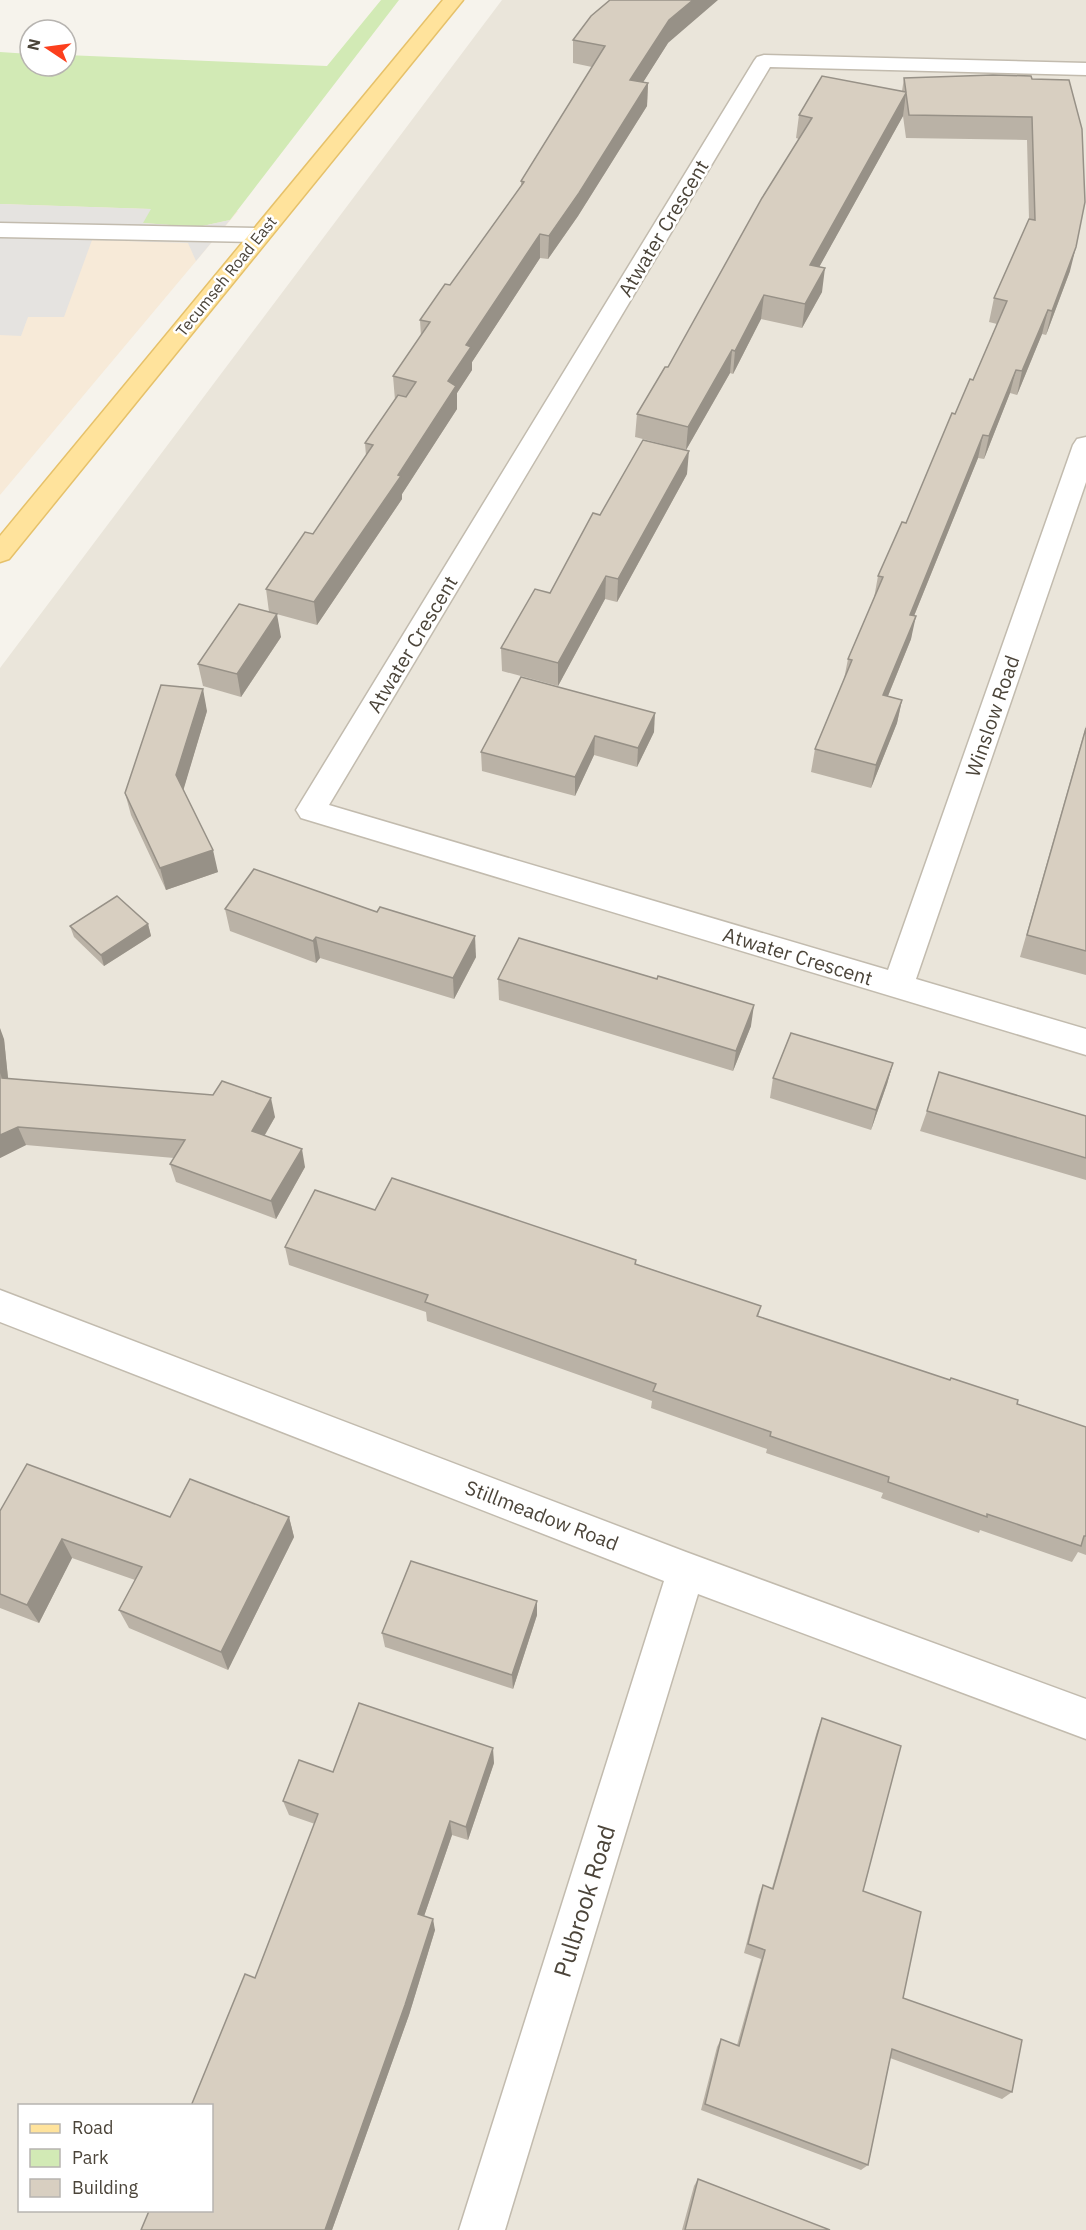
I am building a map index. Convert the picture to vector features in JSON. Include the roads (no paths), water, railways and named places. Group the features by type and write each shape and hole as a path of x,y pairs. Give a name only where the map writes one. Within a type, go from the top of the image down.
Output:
{"main road":[{"name":"Tecumseh Road East","path":"0,553 453,0"}],"street":[{"name":"Atwater Crescent","path":"1086,69 764,61 311,810 1086,1042"},
{"path":"0,230 259,235"},
{"name":"Winslow Road","path":"898,986 1086,446"},
{"name":"Stillmeadow Road","path":"0,1306 686,1571 1086,1719"},
{"name":"Pulbrook Road","path":"482,2230 686,1571"}]}
